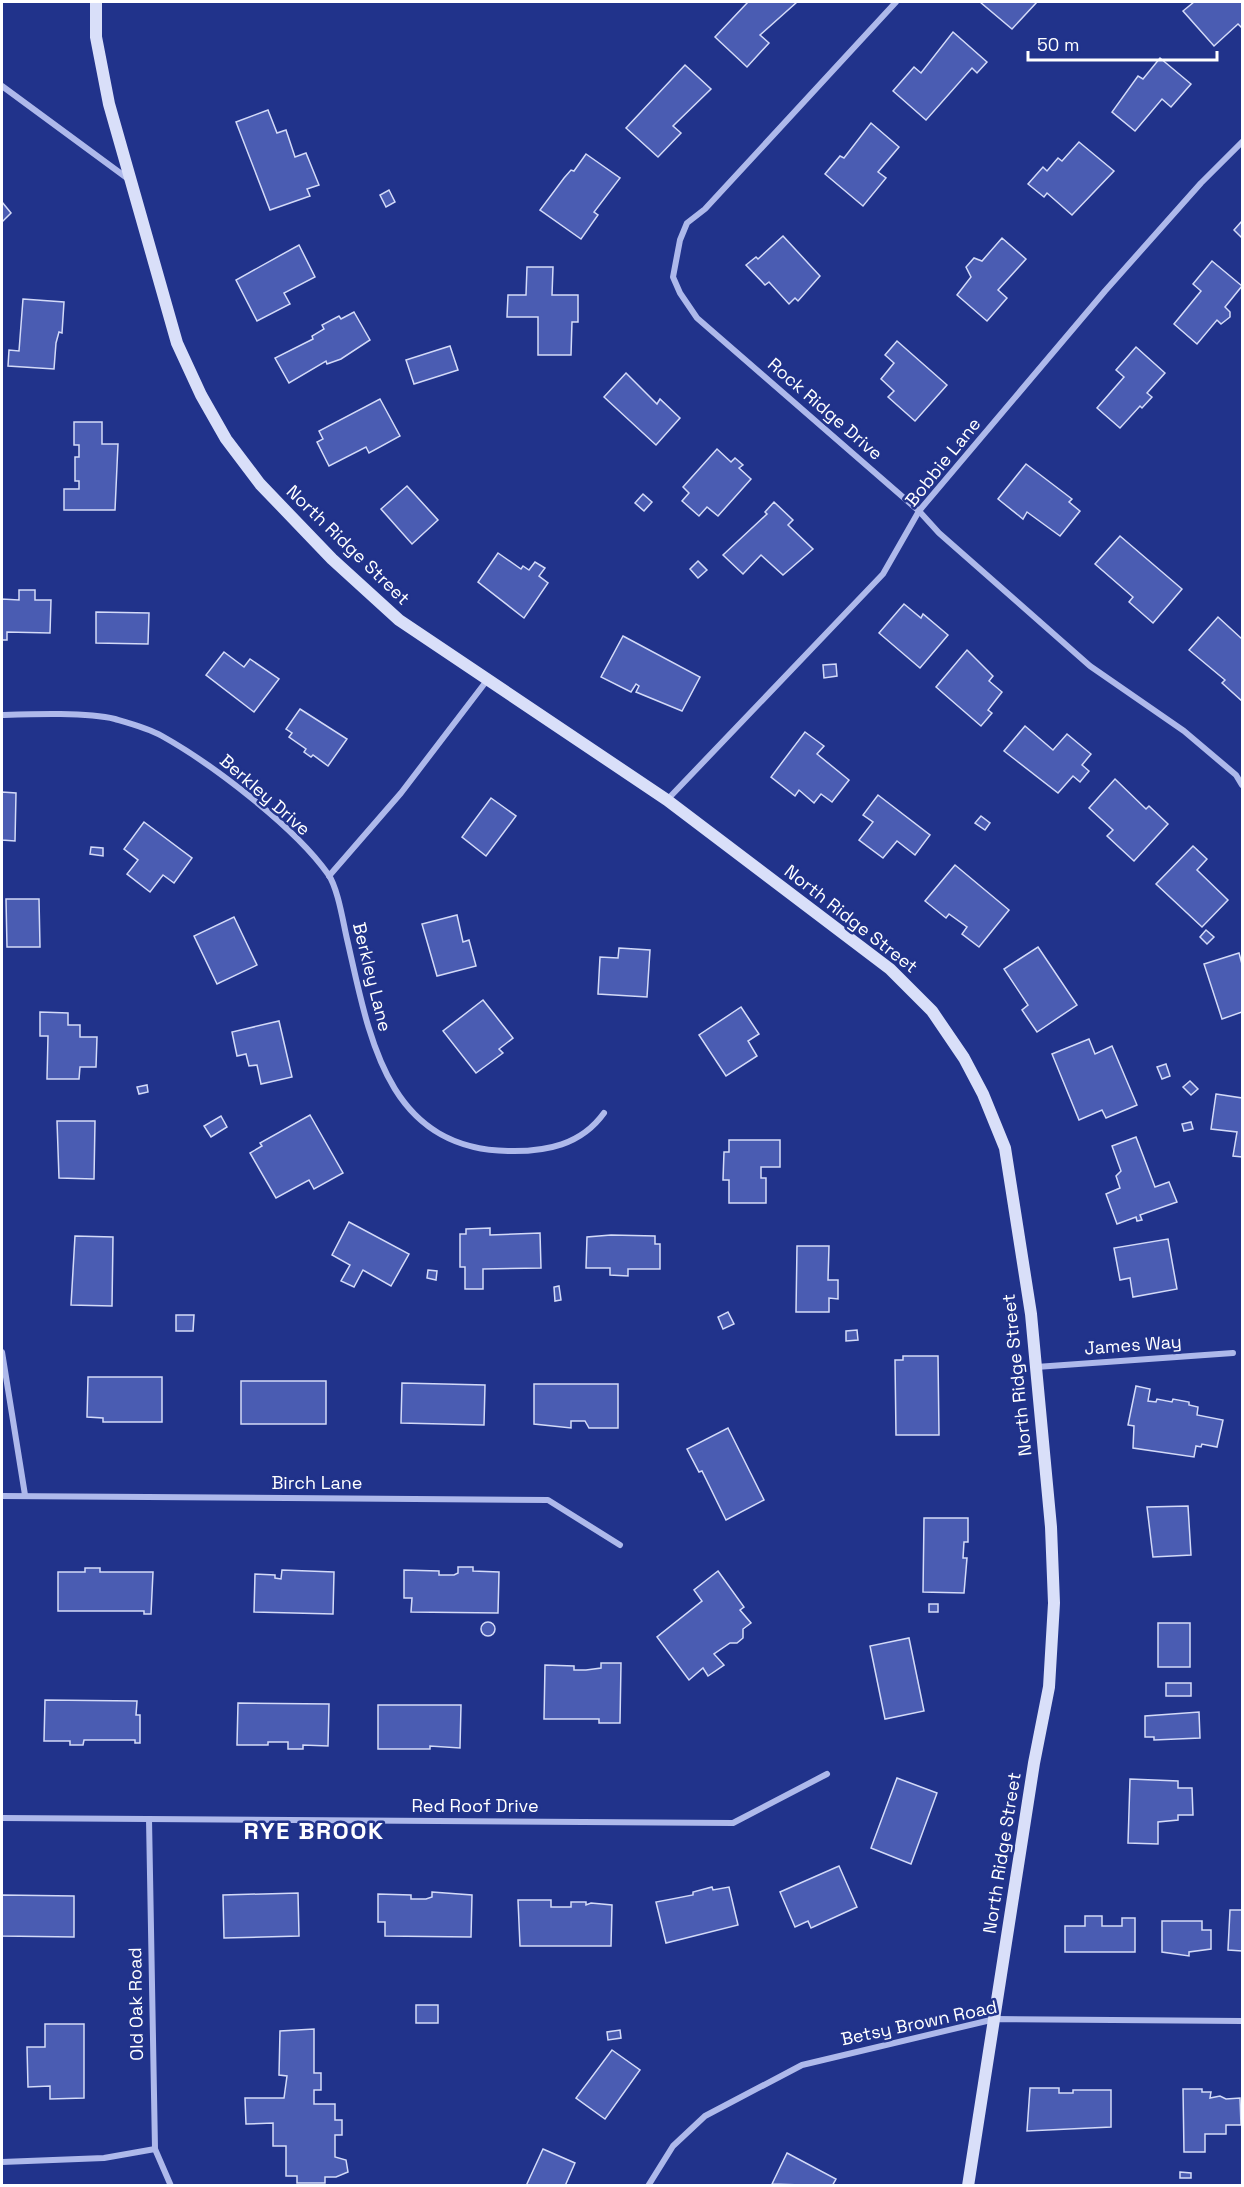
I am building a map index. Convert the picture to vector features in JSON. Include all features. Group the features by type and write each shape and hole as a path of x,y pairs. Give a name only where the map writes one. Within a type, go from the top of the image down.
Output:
{"street":[{"name":"North Ridge Street","path":"96,2 96,37 109,104 177,343 201,395 226,439 260,484 332,559 399,620 667,800 890,969 932,1011 964,1058 983,1094 1005,1148 1031,1314 1051,1527 1054,1603 1049,1687 1034,1763 968,2186"},
{"name":"Rock Ridge Drive","path":"896,2 705,209 687,223 680,240 674,277 680,293 697,318 919,511 939,532 1090,666 1184,731 1236,775 1242,785"},
{"path":"2,86 133,182"},
{"name":"Bobbie Lane","path":"667,800 882,574 919,511 1119,274 1201,183 1242,142"},
{"path":"329,876 401,793 488,679"},
{"name":"Berkley Drive","path":"2,715 112,718 160,734 217,772 291,833 329,876"},
{"name":"Berkley Lane","path":"329,876 342,918 368,1032 392,1088 417,1118 448,1137 487,1151 538,1152 575,1140 593,1129 604,1113"},
{"path":"2,1352 25,1495"},
{"name":"James Way","path":"1036,1367 1233,1353"},
{"name":"Birch Lane","path":"2,1496 548,1500 620,1545"},
{"name":"Red Roof Drive","path":"2,1818 733,1823 827,1774"},
{"name":"Old Oak Road","path":"148,1819 154,2149 171,2186"},
{"name":"Betsy Brown Road","path":"648,2186 674,2146 705,2116 802,2065 995,2019 1242,2020"},
{"path":"2,2162 104,2158 154,2149"}],"building":[{"path":"748,2 797,2 760,35 769,43 747,67 715,37"},
{"path":"980,2 1037,2 1012,29"},
{"path":"1194,2 1242,2 1242,26 1238,24 1214,46 1183,11"},
{"path":"953,32 987,62 977,73 972,68 926,120 893,91 914,67 921,73"},
{"path":"1160,58 1191,84 1171,107 1162,99 1135,131 1112,112 1138,76 1143,79"},
{"path":"685,65 711,89 673,126 681,133 658,157 626,128"},
{"path":"268,110 277,133 286,130 295,157 306,153 319,185 307,189 310,196 270,210 236,122"},
{"path":"871,123 899,147 878,172 886,178 863,206 825,174 840,156 844,158"},
{"path":"1079,142 1114,171 1072,215 1047,193 1044,197 1028,184 1043,167 1047,171 1058,158 1062,161"},
{"path":"586,154 620,178 594,212 598,215 581,239 540,210"},
{"path":"389,190 395,202 386,207 380,195"},
{"path":"2,202 11,213 2,222"},
{"path":"1242,221 1242,238 1234,230"},
{"path":"783,236 820,276 798,301 795,298 789,304 769,282 765,285 746,265 756,257 758,259"},
{"path":"1002,238 1026,259 998,290 1007,298 987,321 957,295 971,277 966,267 974,258 982,261"},
{"path":"299,245 315,277 284,293 290,304 257,321 236,280"},
{"path":"1212,261 1242,286 1225,307 1230,312 1230,317 1221,324 1217,320 1197,344 1174,324 1201,291 1193,284"},
{"path":"527,267 553,267 552,295 578,295 578,322 572,322 571,355 538,355 538,317 507,317 508,295 526,295"},
{"path":"23,299 64,302 62,333 59,332 56,343 54,369 8,366 9,350 19,351"},
{"path":"354,312 370,340 341,359 327,364 326,361 289,383 275,358 313,339 312,336 324,329 322,325 339,316 341,319"},
{"path":"897,341 947,385 915,421 888,397 894,391 881,379 894,363 885,355"},
{"path":"450,346 458,370 414,384 406,360"},
{"path":"1136,347 1165,373 1147,393 1152,397 1142,408 1140,406 1120,428 1097,408 1124,377 1116,370"},
{"path":"626,373 657,404 660,399 680,418 656,445 604,397"},
{"path":"380,399 400,436 369,453 366,447 329,466 317,442 323,439 319,431"},
{"path":"74,422 102,422 102,444 118,444 115,510 64,510 64,489 79,489 79,481 75,481 75,457 79,457 79,445 74,445"},
{"path":"717,449 731,462 735,458 743,465 739,468 751,479 718,516 707,507 699,516 682,501 689,493 683,487"},
{"path":"1026,464 1072,499 1069,502 1080,511 1060,536 1027,512 1023,519 998,499"},
{"path":"407,486 438,520 412,544 381,509"},
{"path":"643,494 652,502 644,511 635,503"},
{"path":"774,502 793,520 788,525 813,549 783,575 761,555 743,574 723,555 767,514 765,512"},
{"path":"1120,536 1182,589 1153,623 1129,602 1133,597 1095,564"},
{"path":"498,553 521,569 523,566 529,570 535,562 545,568 539,576 548,583 524,618 478,582"},
{"path":"698,561 707,570 698,578 690,569"},
{"path":"19,590 35,590 35,600 51,600 50,633 7,632 7,640 2,640 2,599 19,600"},
{"path":"904,604 921,618 923,614 948,635 920,668 879,633"},
{"path":"96,612 149,613 148,644 96,643"},
{"path":"1218,617 1242,639 1242,701 1222,683 1225,680 1189,650"},
{"path":"623,636 700,677 682,711 636,692 639,686 636,684 631,692 601,677"},
{"path":"967,650 993,676 989,681 1002,692 988,710 992,713 981,726 936,687"},
{"path":"224,652 244,667 250,659 279,679 254,712 206,675"},
{"path":"836,664 837,676 824,678 823,665"},
{"path":"300,709 347,739 328,766 313,755 311,757 304,752 306,749 289,737 292,733 286,729"},
{"path":"1025,726 1053,750 1067,734 1091,754 1082,765 1089,771 1080,782 1073,776 1058,793 1004,751"},
{"path":"805,732 824,746 817,754 849,780 832,802 821,794 814,803 799,790 795,796 771,777"},
{"path":"1115,779 1146,809 1149,806 1168,824 1134,861 1107,836 1113,830 1089,808"},
{"path":"2,792 16,793 15,841 2,840"},
{"path":"878,795 930,835 915,855 897,841 883,858 859,840 873,822 863,815"},
{"path":"491,798 516,816 486,856 462,837"},
{"path":"981,816 990,823 985,830 975,823"},
{"path":"144,822 192,858 174,883 163,875 150,892 127,874 138,860 124,849"},
{"path":"1193,846 1207,859 1197,870 1228,900 1202,927 1156,884"},
{"path":"91,847 103,848 103,856 90,854"},
{"path":"955,865 1009,910 979,947 962,934 967,927 949,914 946,918 925,901"},
{"path":"6,899 39,899 40,947 7,947"},
{"path":"457,915 463,942 469,940 476,966 437,976 422,924"},
{"path":"234,917 257,965 217,984 194,936"},
{"path":"1206,930 1214,937 1207,944 1200,937"},
{"path":"1038,947 1077,1005 1037,1032 1022,1010 1028,1005 1004,969"},
{"path":"619,948 650,950 647,997 598,994 600,957 618,958"},
{"path":"1239,953 1242,964 1242,1012 1222,1019 1204,964"},
{"path":"483,1000 513,1038 499,1049 503,1053 476,1073 443,1031"},
{"path":"741,1007 759,1034 748,1041 757,1056 726,1076 699,1035"},
{"path":"40,1012 68,1013 68,1025 80,1025 80,1037 97,1037 96,1067 80,1067 79,1079 47,1079 48,1036 40,1036"},
{"path":"279,1021 292,1077 261,1084 257,1065 249,1066 246,1054 237,1056 232,1032"},
{"path":"1089,1039 1095,1054 1112,1046 1137,1105 1106,1118 1102,1110 1079,1120 1052,1054"},
{"path":"1166,1064 1170,1076 1162,1079 1157,1067"},
{"path":"1190,1081 1198,1089 1191,1095 1183,1087"},
{"path":"147,1085 148,1092 139,1094 137,1087"},
{"path":"1216,1094 1242,1098 1242,1157 1233,1156 1237,1132 1211,1129"},
{"path":"310,1115 343,1173 314,1189 309,1180 276,1198 250,1153 262,1146 260,1143"},
{"path":"221,1116 227,1127 211,1137 204,1126"},
{"path":"57,1121 95,1121 94,1179 59,1178"},
{"path":"1191,1122 1193,1129 1184,1131 1182,1124"},
{"path":"1136,1137 1155,1187 1169,1182 1177,1202 1140,1215 1142,1220 1137,1221 1136,1217 1117,1224 1106,1194 1120,1188 1116,1176 1121,1171 1112,1146"},
{"path":"729,1140 780,1140 780,1167 761,1167 761,1178 766,1178 766,1203 729,1203 729,1180 723,1180 724,1152 729,1152"},
{"path":"349,1222 409,1254 391,1286 363,1270 354,1287 341,1281 350,1265 332,1255"},
{"path":"490,1228 490,1235 540,1233 541,1268 483,1269 483,1289 465,1289 465,1267 460,1267 460,1234 466,1234 466,1229"},
{"path":"75,1236 113,1237 112,1306 71,1305"},
{"path":"655,1236 655,1244 660,1244 660,1269 628,1269 628,1276 610,1275 610,1268 586,1268 587,1237"},
{"path":"1168,1239 1177,1289 1133,1297 1130,1278 1120,1280 1114,1248"},
{"path":"797,1246 829,1246 828,1280 838,1280 838,1299 829,1298 829,1312 796,1312"},
{"path":"428,1270 437,1271 436,1280 427,1278"},
{"path":"559,1286 561,1300 555,1301 554,1287"},
{"path":"728,1312 734,1324 723,1329 718,1317"},
{"path":"176,1315 194,1315 193,1331 176,1331"},
{"path":"857,1330 858,1340 846,1341 846,1331"},
{"path":"903,1356 938,1356 939,1435 896,1435 895,1360 903,1360"},
{"path":"88,1377 162,1377 162,1422 103,1422 103,1418 87,1417"},
{"path":"241,1381 326,1381 326,1424 241,1424"},
{"path":"402,1383 485,1385 484,1425 401,1423"},
{"path":"534,1384 618,1384 618,1428 589,1428 585,1421 571,1421 571,1428 534,1424"},
{"path":"1136,1386 1150,1389 1148,1401 1156,1402 1157,1399 1172,1402 1173,1399 1189,1402 1189,1405 1198,1407 1197,1415 1223,1420 1217,1447 1202,1444 1201,1447 1196,1446 1194,1457 1133,1448 1134,1426 1128,1425"},
{"path":"728,1428 764,1500 726,1520 702,1471 699,1472 687,1449"},
{"path":"1188,1506 1191,1555 1153,1557 1147,1507"},
{"path":"924,1518 968,1518 968,1542 964,1542 963,1558 967,1558 964,1593 923,1592"},
{"path":"458,1567 473,1567 473,1571 499,1572 498,1613 411,1612 412,1598 404,1598 404,1570 439,1571 439,1575 454,1575 458,1573"},
{"path":"85,1568 100,1568 100,1572 153,1572 151,1614 144,1614 144,1611 58,1611 58,1572 85,1572"},
{"path":"282,1570 334,1572 333,1614 254,1612 255,1574 275,1575 275,1578 281,1579"},
{"path":"718,1571 744,1607 740,1610 751,1623 743,1629 743,1638 737,1643 730,1643 714,1654 724,1665 708,1676 703,1668 689,1680 657,1637 702,1601 694,1590"},
{"path":"929,1604 938,1604 938,1612 929,1612"},
{"path":"488,1622 493,1624 495,1629 493,1634 488,1636 483,1634 481,1629 483,1624"},
{"path":"1158,1623 1190,1623 1190,1667 1158,1667"},
{"path":"909,1638 924,1711 885,1719 870,1646"},
{"path":"601,1663 621,1663 620,1723 599,1723 599,1719 544,1719 545,1665 574,1666 574,1670 586,1670 601,1668"},
{"path":"1166,1683 1191,1683 1191,1696 1166,1696"},
{"path":"45,1700 137,1701 136,1715 140,1715 140,1743 135,1743 135,1740 84,1740 83,1745 70,1745 70,1741 44,1741"},
{"path":"238,1703 329,1704 328,1746 303,1745 303,1749 288,1749 288,1742 268,1742 268,1745 237,1745"},
{"path":"378,1705 461,1705 460,1748 430,1746 430,1749 378,1749"},
{"path":"1199,1712 1200,1738 1154,1740 1154,1737 1145,1737 1145,1716"},
{"path":"897,1778 937,1793 911,1864 871,1848"},
{"path":"1130,1779 1178,1781 1178,1788 1192,1788 1193,1815 1178,1815 1178,1820 1158,1822 1158,1844 1128,1843"},
{"path":"839,1866 857,1907 811,1928 808,1921 795,1927 780,1892"},
{"path":"712,1887 713,1890 729,1887 738,1925 666,1943 656,1902 693,1895 693,1892"},
{"path":"432,1892 472,1895 471,1937 385,1936 385,1922 378,1922 378,1894 411,1895 411,1899 426,1899 432,1897"},
{"path":"298,1893 299,1936 224,1938 223,1895"},
{"path":"2,1895 74,1896 74,1937 2,1936"},
{"path":"518,1900 551,1900 551,1907 571,1907 571,1902 586,1902 586,1905 591,1903 612,1905 611,1946 520,1946"},
{"path":"1230,1910 1242,1910 1242,1951 1228,1950"},
{"path":"1085,1916 1102,1916 1102,1926 1122,1926 1122,1918 1135,1918 1135,1952 1065,1952 1065,1926 1085,1926"},
{"path":"1162,1921 1202,1921 1202,1930 1211,1930 1211,1949 1189,1952 1189,1956 1162,1952"},
{"path":"416,2005 438,2005 438,2023 416,2023"},
{"path":"45,2024 84,2024 84,2098 50,2099 50,2086 28,2087 27,2047 45,2047"},
{"path":"314,2029 314,2073 321,2073 321,2090 314,2090 314,2104 335,2104 335,2120 342,2120 342,2135 335,2135 335,2157 346,2160 348,2172 336,2177 325,2177 325,2183 297,2183 297,2176 286,2176 286,2146 273,2146 273,2123 246,2124 245,2098 284,2098 287,2076 279,2075 280,2031"},
{"path":"620,2030 621,2038 608,2040 607,2032"},
{"path":"612,2050 640,2070 605,2119 576,2098"},
{"path":"1030,2088 1059,2088 1059,2093 1073,2093 1073,2090 1111,2090 1111,2127 1027,2131"},
{"path":"1183,2089 1202,2089 1202,2092 1211,2092 1210,2098 1220,2096 1226,2099 1240,2098 1241,2125 1226,2125 1226,2134 1205,2134 1205,2152 1184,2152"},
{"path":"543,2149 575,2163 565,2186 526,2186"},
{"path":"787,2153 836,2179 832,2186 772,2184"},
{"path":"1180,2172 1191,2173 1191,2178 1180,2178"}],"district":[{"name":"RYE BROOK","path":"314,1831"}]}
